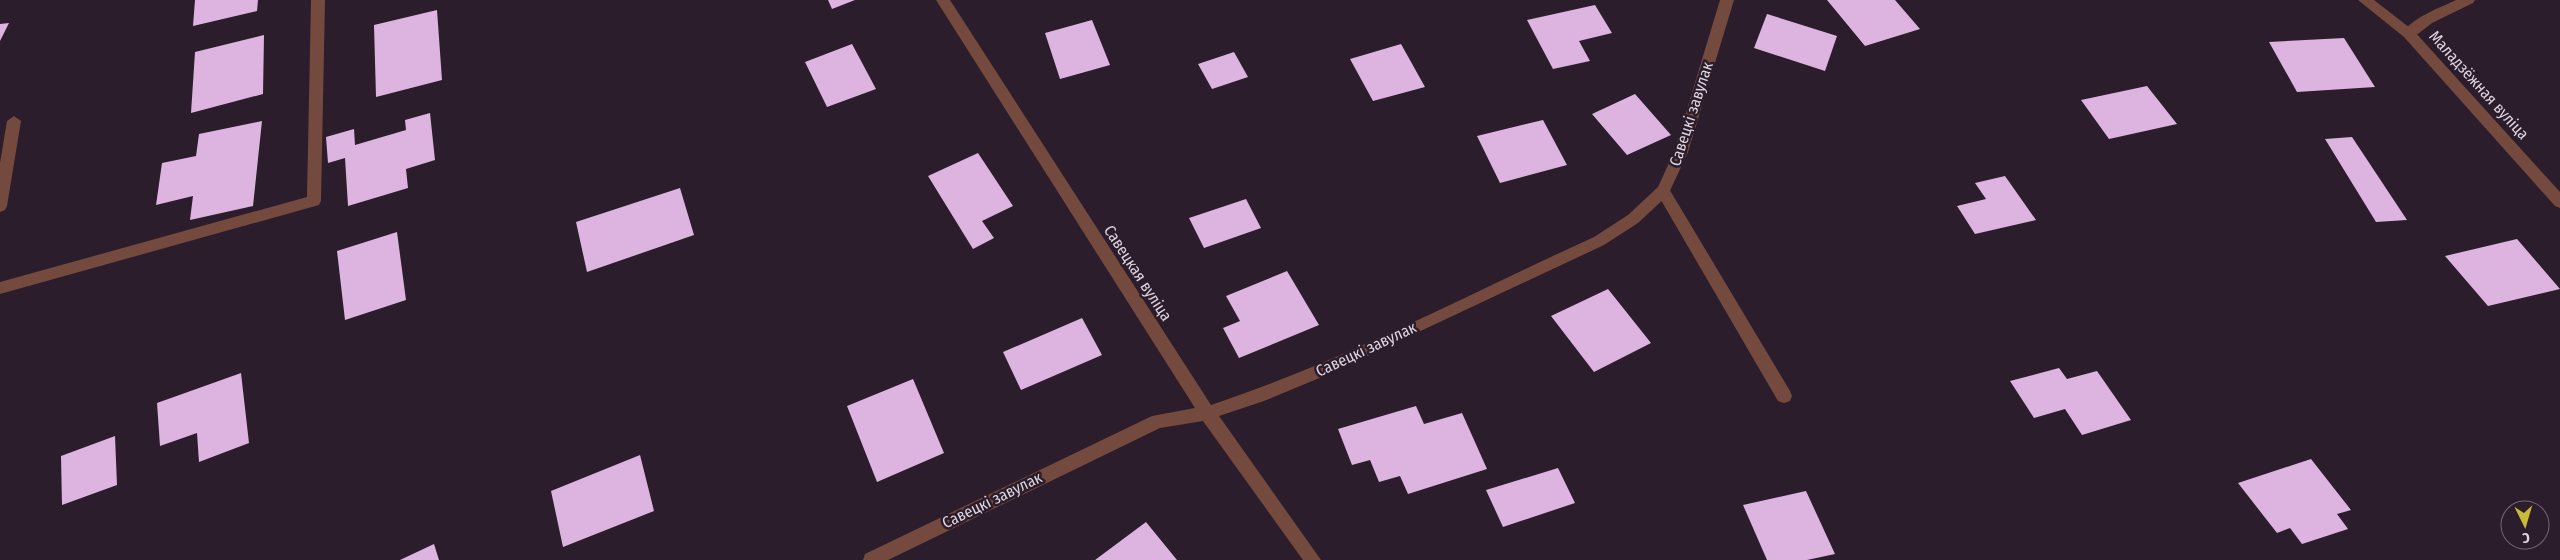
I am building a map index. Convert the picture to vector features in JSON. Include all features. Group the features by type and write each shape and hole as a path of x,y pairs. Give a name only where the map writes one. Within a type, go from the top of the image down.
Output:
{"street":[{"path":"0,288 314,201 318,0"},
{"name":"Савецкая вуліца","path":"943,0 1207,413 1313,560"},
{"name":"Савецкі завулак","path":"871,560 1055,469 1158,421 1207,413 1258,396 1323,369 1599,241 1633,219 1664,191 1681,152 1727,0"},
{"name":"Маладзёжная вуліца","path":"2365,0 2409,34 2560,202"},
{"path":"2409,34 2427,20 2468,0"},
{"path":"0,206 14,121"},
{"path":"1664,191 1784,396"}],"building":[{"path":"195,0 258,0 257,11 193,26"},
{"path":"828,0 855,0 832,9"},
{"path":"1827,0 1895,0 1920,29 1865,46"},
{"path":"1595,5 1612,33 1579,41 1590,61 1553,69 1527,20"},
{"path":"437,10 442,80 376,97 374,25"},
{"path":"1767,14 1837,36 1825,71 1754,48"},
{"path":"1092,20 1110,65 1060,79 1045,33"},
{"path":"9,23 0,41 0,24"},
{"path":"264,35 263,94 191,113 195,52"},
{"path":"2344,38 2375,87 2297,92 2269,42"},
{"path":"852,44 876,89 827,107 805,62"},
{"path":"1401,44 1425,87 1373,101 1350,59"},
{"path":"1234,52 1248,77 1212,89 1198,64"},
{"path":"2147,86 2177,124 2109,139 2081,100"},
{"path":"1635,94 1671,135 1627,155 1592,114"},
{"path":"430,113 435,160 406,169 408,188 348,206 345,158 328,163 326,137 354,129 355,145 406,130 405,120"},
{"path":"1543,120 1567,165 1500,183 1477,136"},
{"path":"262,121 253,206 190,220 193,196 156,205 162,163 196,156 199,134"},
{"path":"2352,137 2407,220 2376,222 2325,139"},
{"path":"978,153 1013,206 982,221 994,238 973,249 928,176"},
{"path":"2005,176 2036,220 1975,234 1957,206 1986,199 1975,183"},
{"path":"680,188 694,235 587,272 576,222"},
{"path":"1246,199 1261,228 1204,248 1189,218"},
{"path":"397,232 406,300 345,320 337,251"},
{"path":"2517,239 2560,289 2488,306 2445,256"},
{"path":"1287,271 1319,325 1239,358 1223,328 1240,321 1226,296"},
{"path":"1608,289 1651,343 1594,372 1551,316"},
{"path":"1082,318 1102,355 1021,390 1003,352"},
{"path":"2059,368 2067,379 2097,371 2131,420 2082,435 2065,409 2034,418 2010,381"},
{"path":"241,373 249,443 199,462 197,433 160,446 157,403"},
{"path":"913,379 944,453 877,482 847,406"},
{"path":"1416,406 1424,424 1462,413 1487,469 1408,494 1400,476 1379,482 1370,460 1352,465 1338,429"},
{"path":"115,436 117,485 62,505 61,456"},
{"path":"640,455 654,511 563,547 551,491"},
{"path":"2311,459 2351,510 2337,514 2348,529 2302,544 2290,528 2277,533 2238,483"},
{"path":"1558,468 1575,503 1503,527 1486,490"},
{"path":"1806,491 1835,554 1807,560 1767,560 1743,505"},
{"path":"1146,522 1177,560 1095,560"},
{"path":"434,544 439,560 400,560"}]}
